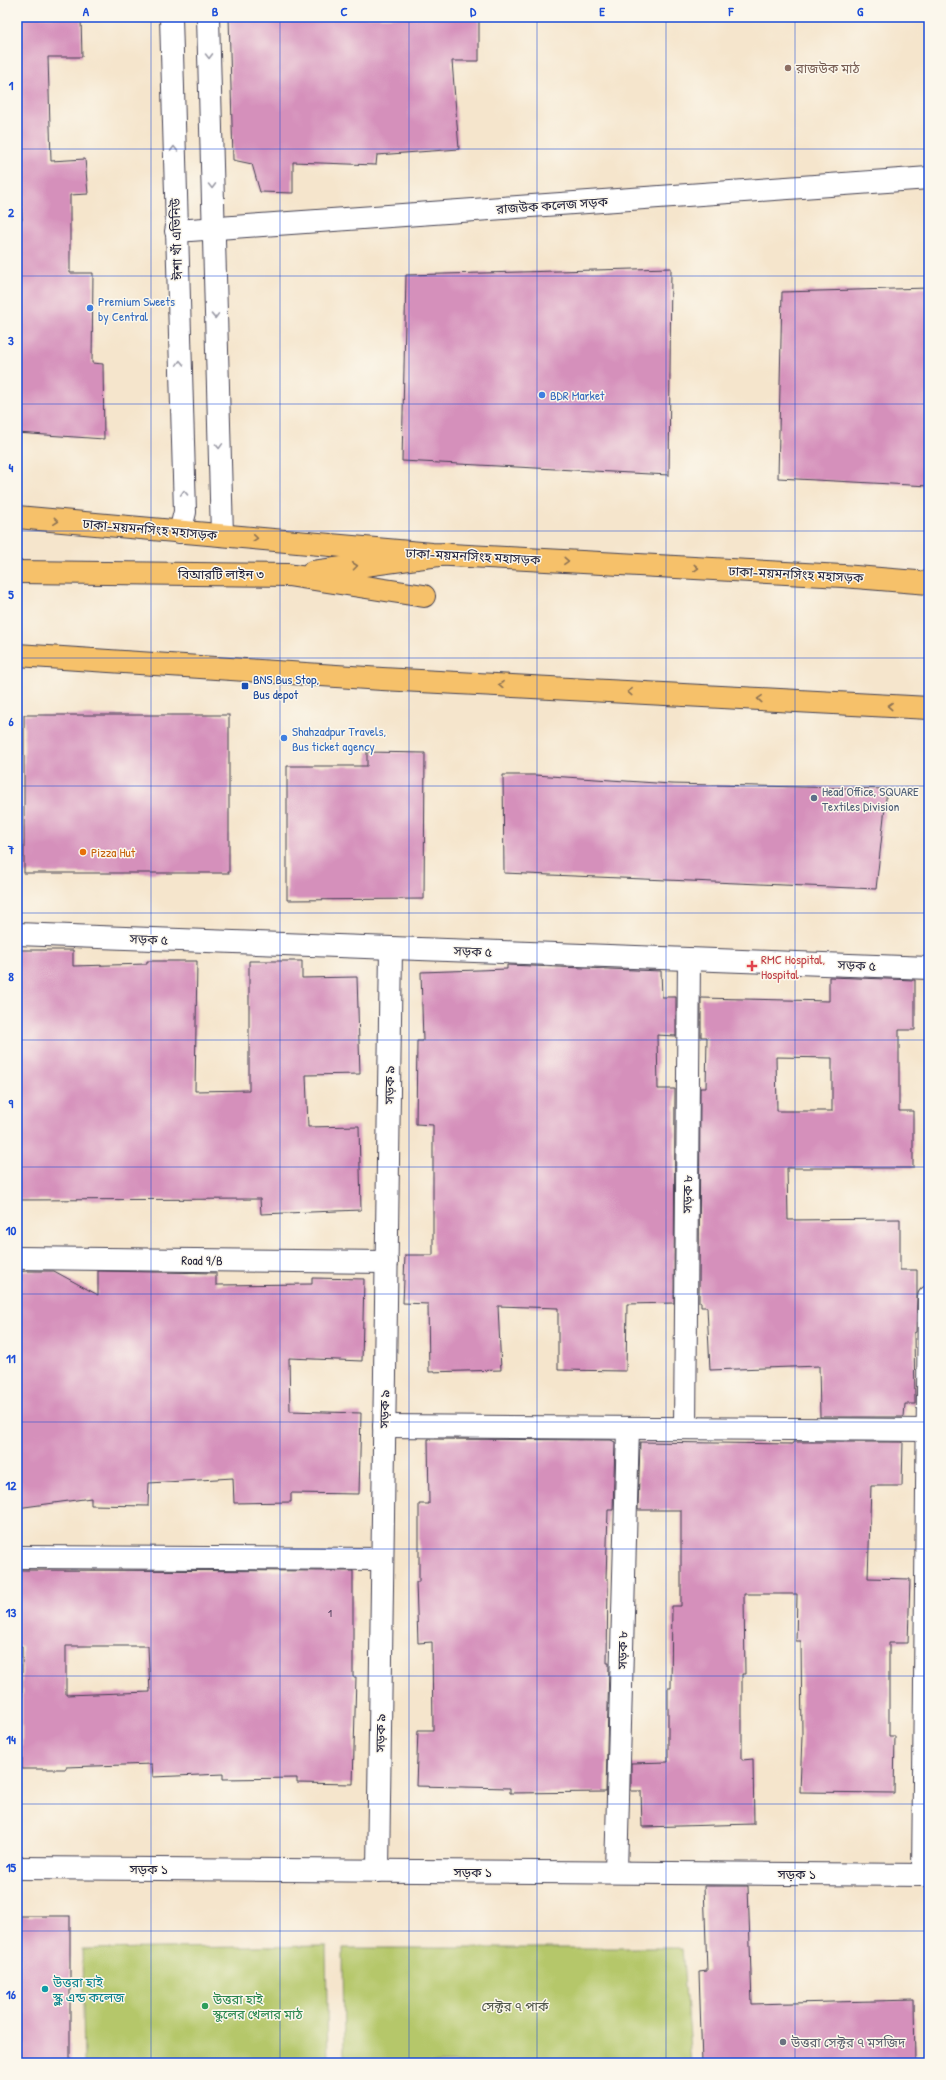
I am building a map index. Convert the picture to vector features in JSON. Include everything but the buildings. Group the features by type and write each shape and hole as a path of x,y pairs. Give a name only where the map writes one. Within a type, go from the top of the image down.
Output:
{"highway":[{"name":"ঢাকা-ময়মনসিংহ মহাসড়ক","path":"17,518 446,554 929,583"},
{"path":"288,575 446,554"},
{"name":"বিআরটি লাইন ৩","path":"17,572 288,575 424,596"},
{"path":"17,655 382,679 929,708"}],"street":[{"name":"ঈশা খাঁ এভিনিউ","path":"171,17 185,512 180,532"},
{"path":"208,17 212,229 222,535"},
{"name":"রাজউক কলেজ সড়ক","path":"176,232 929,178"},
{"name":"সড়ক ৫","path":"17,934 929,968"},
{"name":"সড়ক ৯","path":"378,1871 391,948"},
{"name":"সড়ক ৮","path":"685,1428 689,959"},
{"name":"Road 9/B","path":"17,1258 387,1262"},
{"path":"926,1875 927,1430 929,1297"},
{"path":"384,1426 927,1430"},
{"name":"সড়ক ৮","path":"616,1872 628,1428"},
{"path":"17,1557 382,1558"},
{"name":"সড়ক ১","path":"17,1868 926,1875"}],"green space":[{"name":"উত্তরা হাই স্কুলের খেলার মাঠ","path":"326,1946 328,2063 84,2063 82,1949"},
{"name":"সেক্টর ৭ পার্ক","path":"343,1948 682,1948 691,2063 344,2063"}],"place":[{"name":"রাজউক মাঠ","path":"788,68"},
{"name":"Premium Sweets by Central","path":"90,308"},
{"name":"BDR Market","path":"542,395"},
{"name":"BNS Bus Stop, Bus depot","path":"245,686"},
{"name":"Shahzadpur Travels, Bus ticket agency","path":"284,738"},
{"name":"Head Office, SQUARE Textiles Division","path":"814,798"},
{"name":"Pizza Hut","path":"83,852"},
{"name":"RMC Hospital, Hospital","path":"752,966"},
{"name":"উত্তরা হাই স্কুল এন্ড কলেজ","path":"45,1989"},
{"name":"উত্তরা হাই স্কুলের খেলার মাঠ","path":"205,2006"},
{"name":"উত্তরা সেক্টর ৭ মসজিদ","path":"783,2042"}]}
